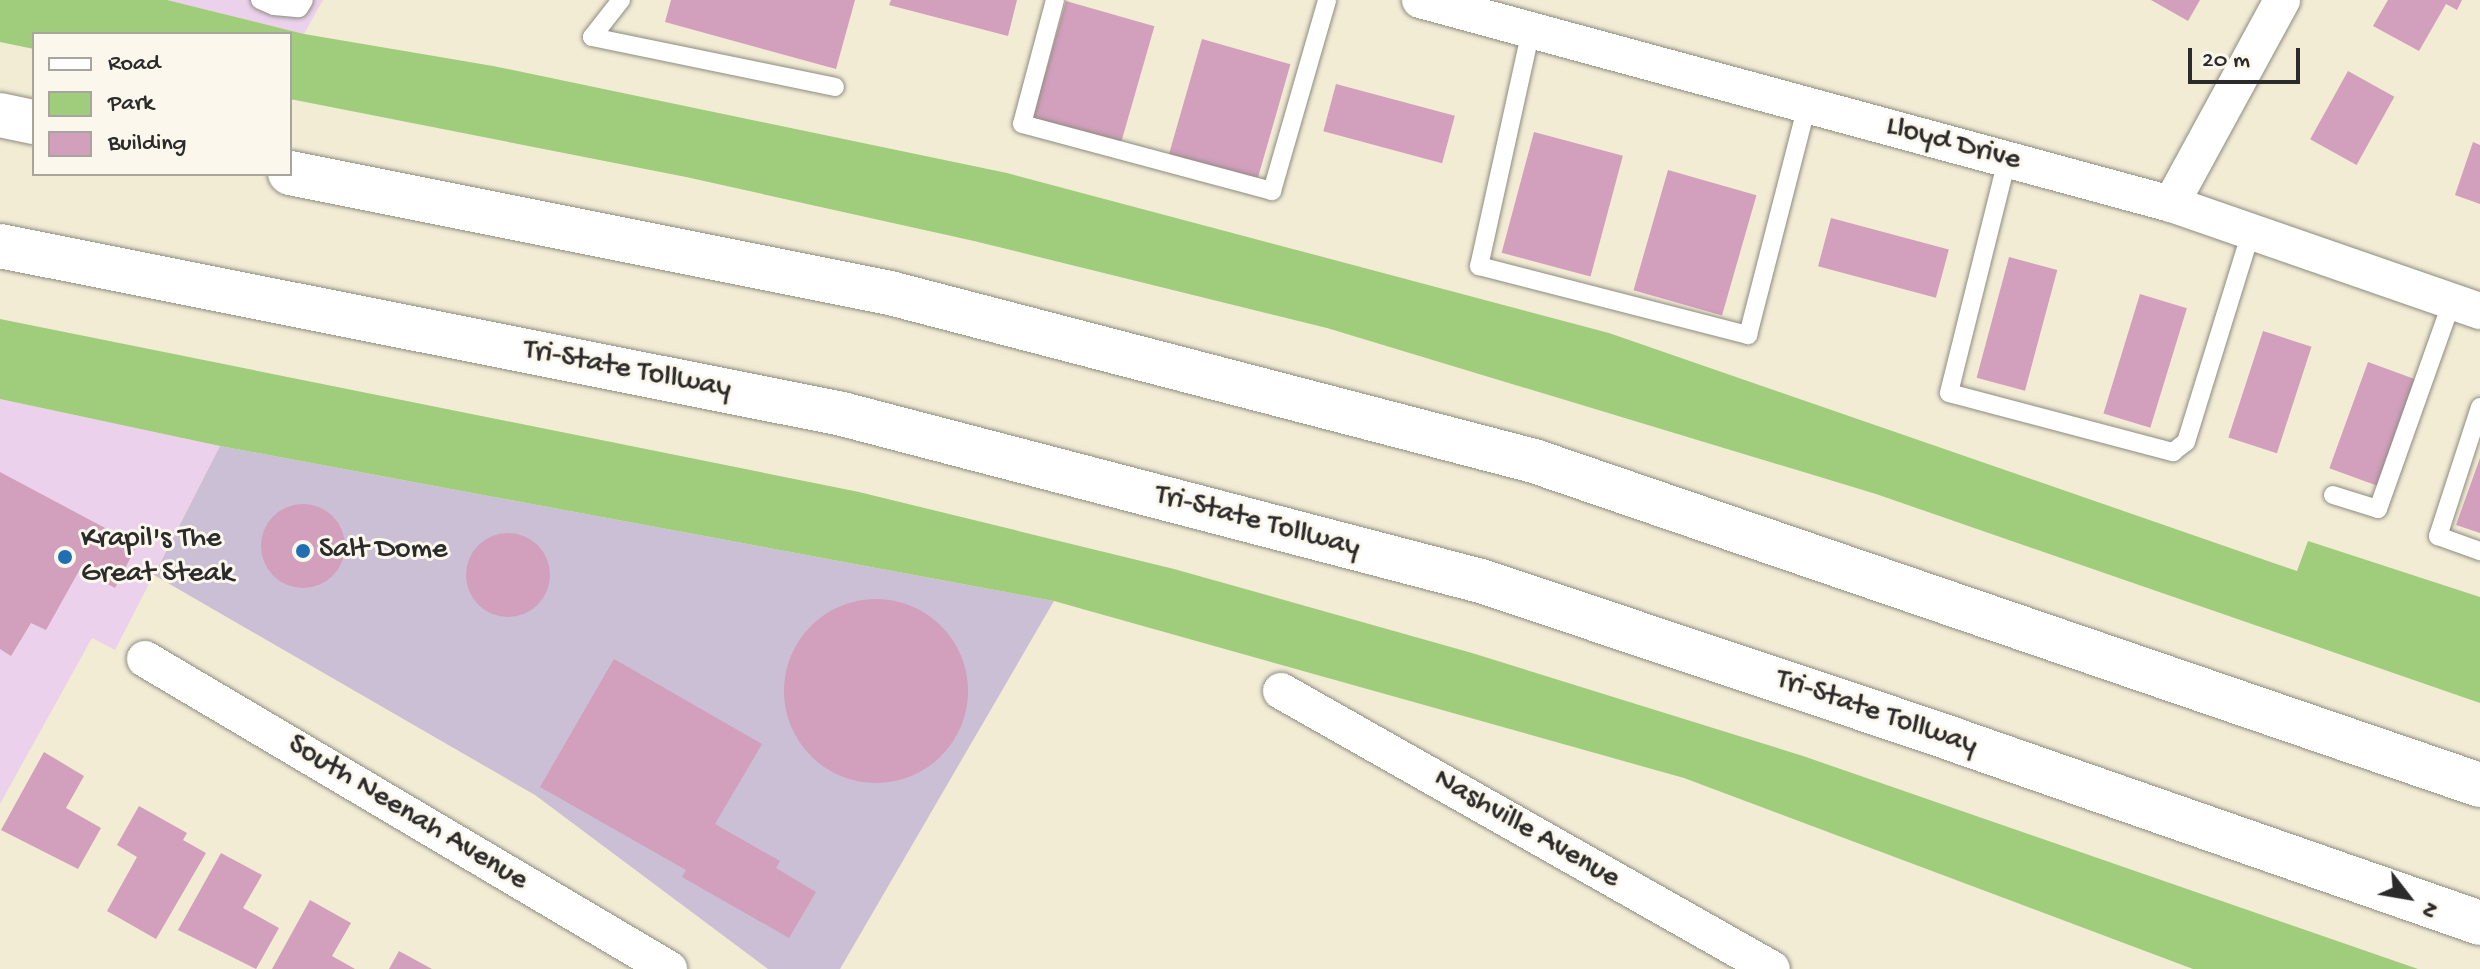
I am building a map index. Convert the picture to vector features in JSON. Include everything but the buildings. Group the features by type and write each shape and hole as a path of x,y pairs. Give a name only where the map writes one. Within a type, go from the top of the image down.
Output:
{"highway":[{"path":"0,115 32,122"},
{"path":"292,173 890,293 1534,461 2480,785"},
{"name":"Tri-State Tollway","path":"0,246 842,414 1481,581 2480,923"}],"street":[{"name":"Lloyd Drive","path":"1420,0 2171,204 2466,306"},
{"path":"2171,204 2282,0"},
{"name":"South Neenah Avenue","path":"145,659 669,969"},
{"name":"Nashville Avenue","path":"1281,691 1719,956 1772,969"}],"lane":[{"path":"260,0 274,6 299,8 304,0"},
{"path":"621,0 592,37 835,87"},
{"path":"1055,0 1022,124 1272,191 1327,0"},
{"path":"1531,30 1479,266 1748,335 1807,105"},
{"path":"2007,160 1949,393 2173,452 2186,442 2251,232"},
{"path":"2333,495 2378,509 2466,306"},
{"path":"2480,407 2438,536 2480,551"}],"shaded area":[{"path":"167,0 323,0 304,34"},
{"path":"0,399 220,446 115,650 92,638 0,804"},
{"path":"220,446 1054,601 840,969 768,969 535,795 154,575"}],"green space":[{"path":"0,0 167,0 304,34 493,66 1007,173 1609,333 2297,571 2308,541 2480,597 2480,703 1876,494 1327,328 974,241 686,177 292,99 292,32 32,32 32,49 0,42"},
{"path":"0,319 859,492 1174,569 1472,653 1803,756 2418,969 2193,969 1684,778 1054,601 220,446 0,399"}],"place":[{"name":"Salt Dome","path":"303,551"},
{"name":"Krapil's The Great Steak","path":"65,557"}]}
